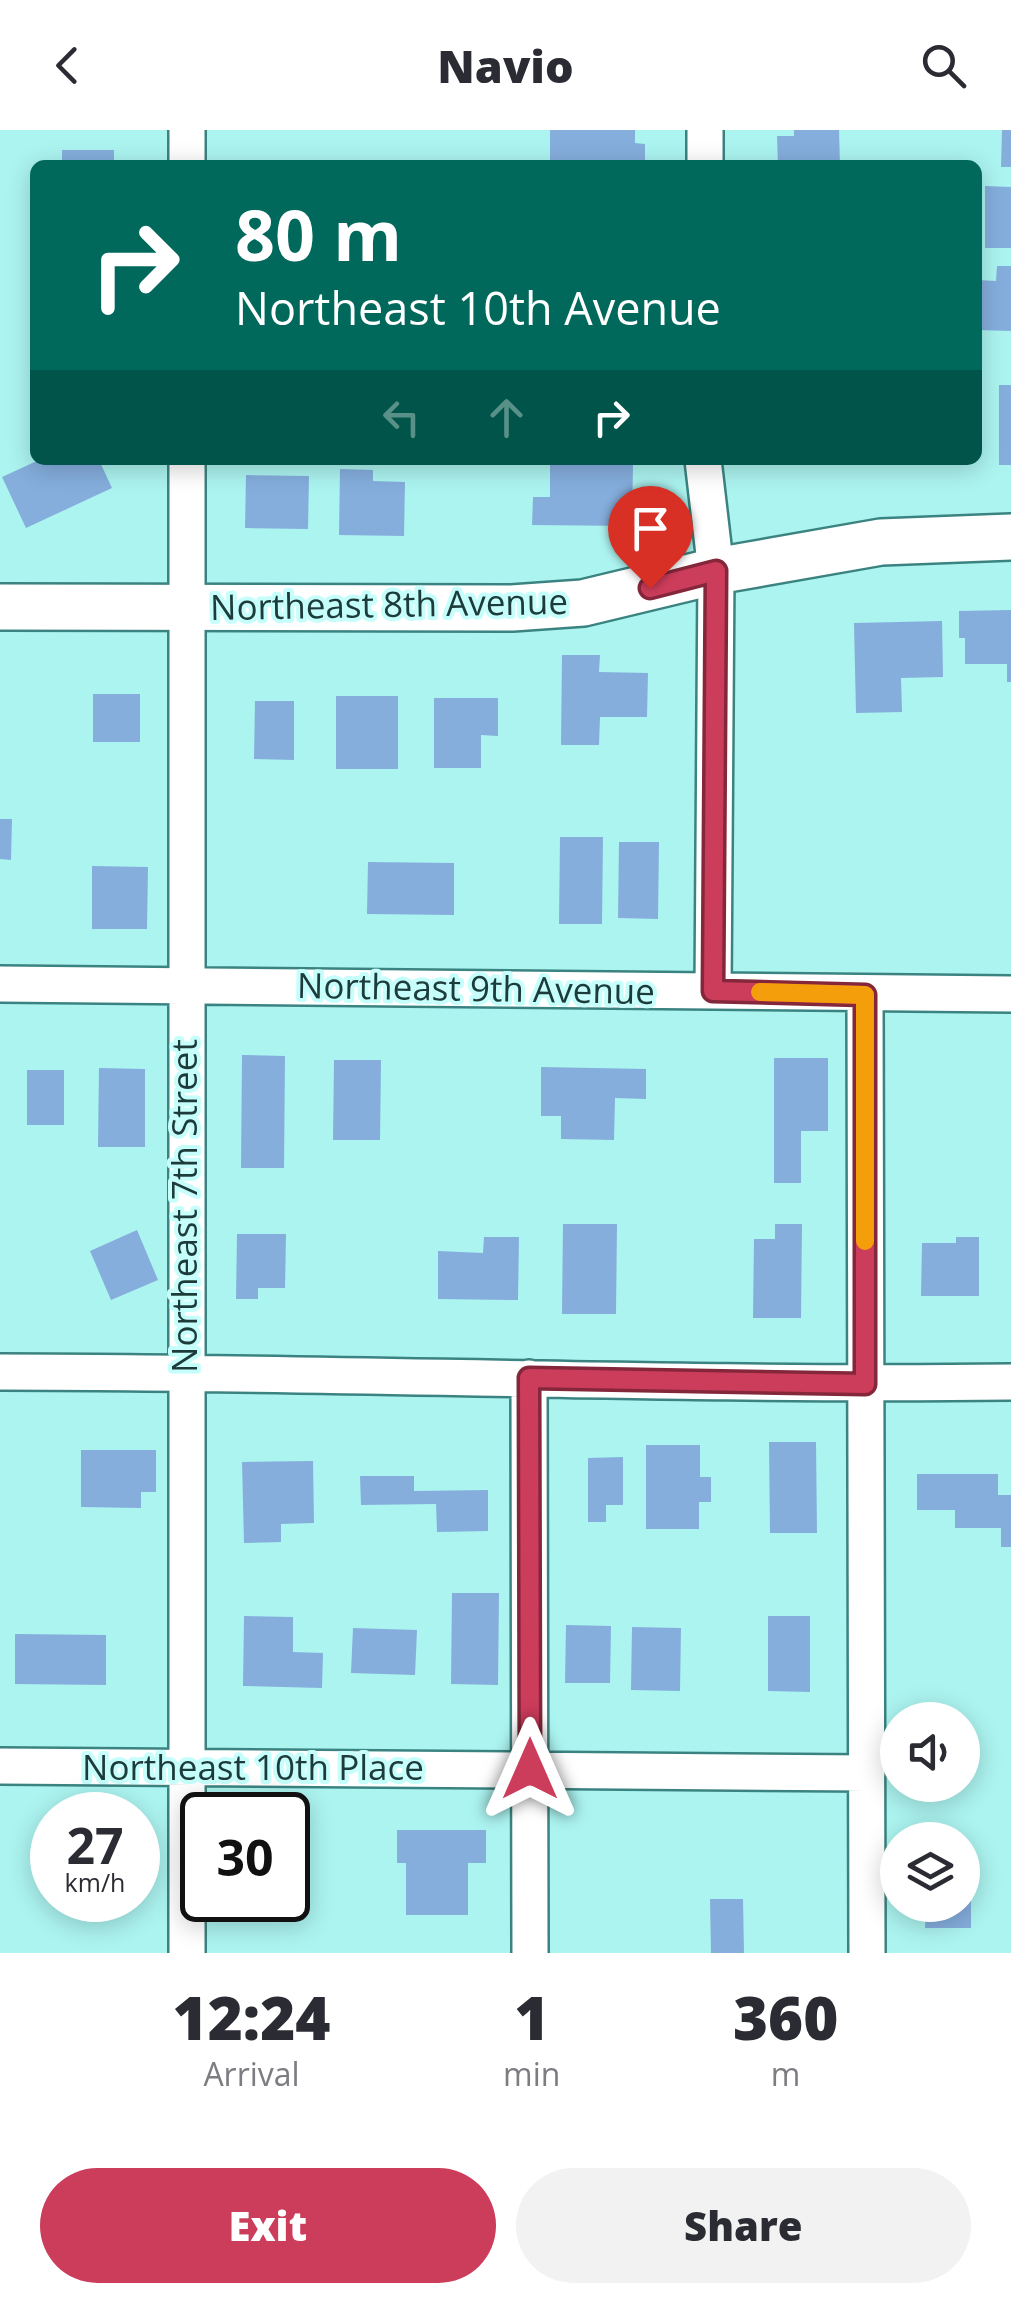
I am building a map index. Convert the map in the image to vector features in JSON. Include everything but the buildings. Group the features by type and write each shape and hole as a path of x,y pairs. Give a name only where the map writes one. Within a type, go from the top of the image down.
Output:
{"street":[{"path":"187,130 187,160"},
{"path":"705,160 706,130"},
{"name":"Northeast 7th Street","path":"187,465 187,1953"},
{"path":"704,465 716,571 713,991"},
{"name":"Northeast 8th Avenue","path":"0,606 512,608 583,602 716,571 881,542 1011,537"},
{"name":"Northeast 9th Avenue","path":"0,984 1011,994"},
{"path":"865,995 867,1953"},
{"path":"0,1372 865,1384 1011,1382"},
{"path":"529,1378 530,1953"},
{"name":"Northeast 10th Place","path":"0,1766 866,1773"}],"slow traffic":[{"path":"760,992 865,995 865,1241"}],"route":[{"path":"530,1769 529,1378 865,1384 865,995 713,991 716,571 650,588"}]}
